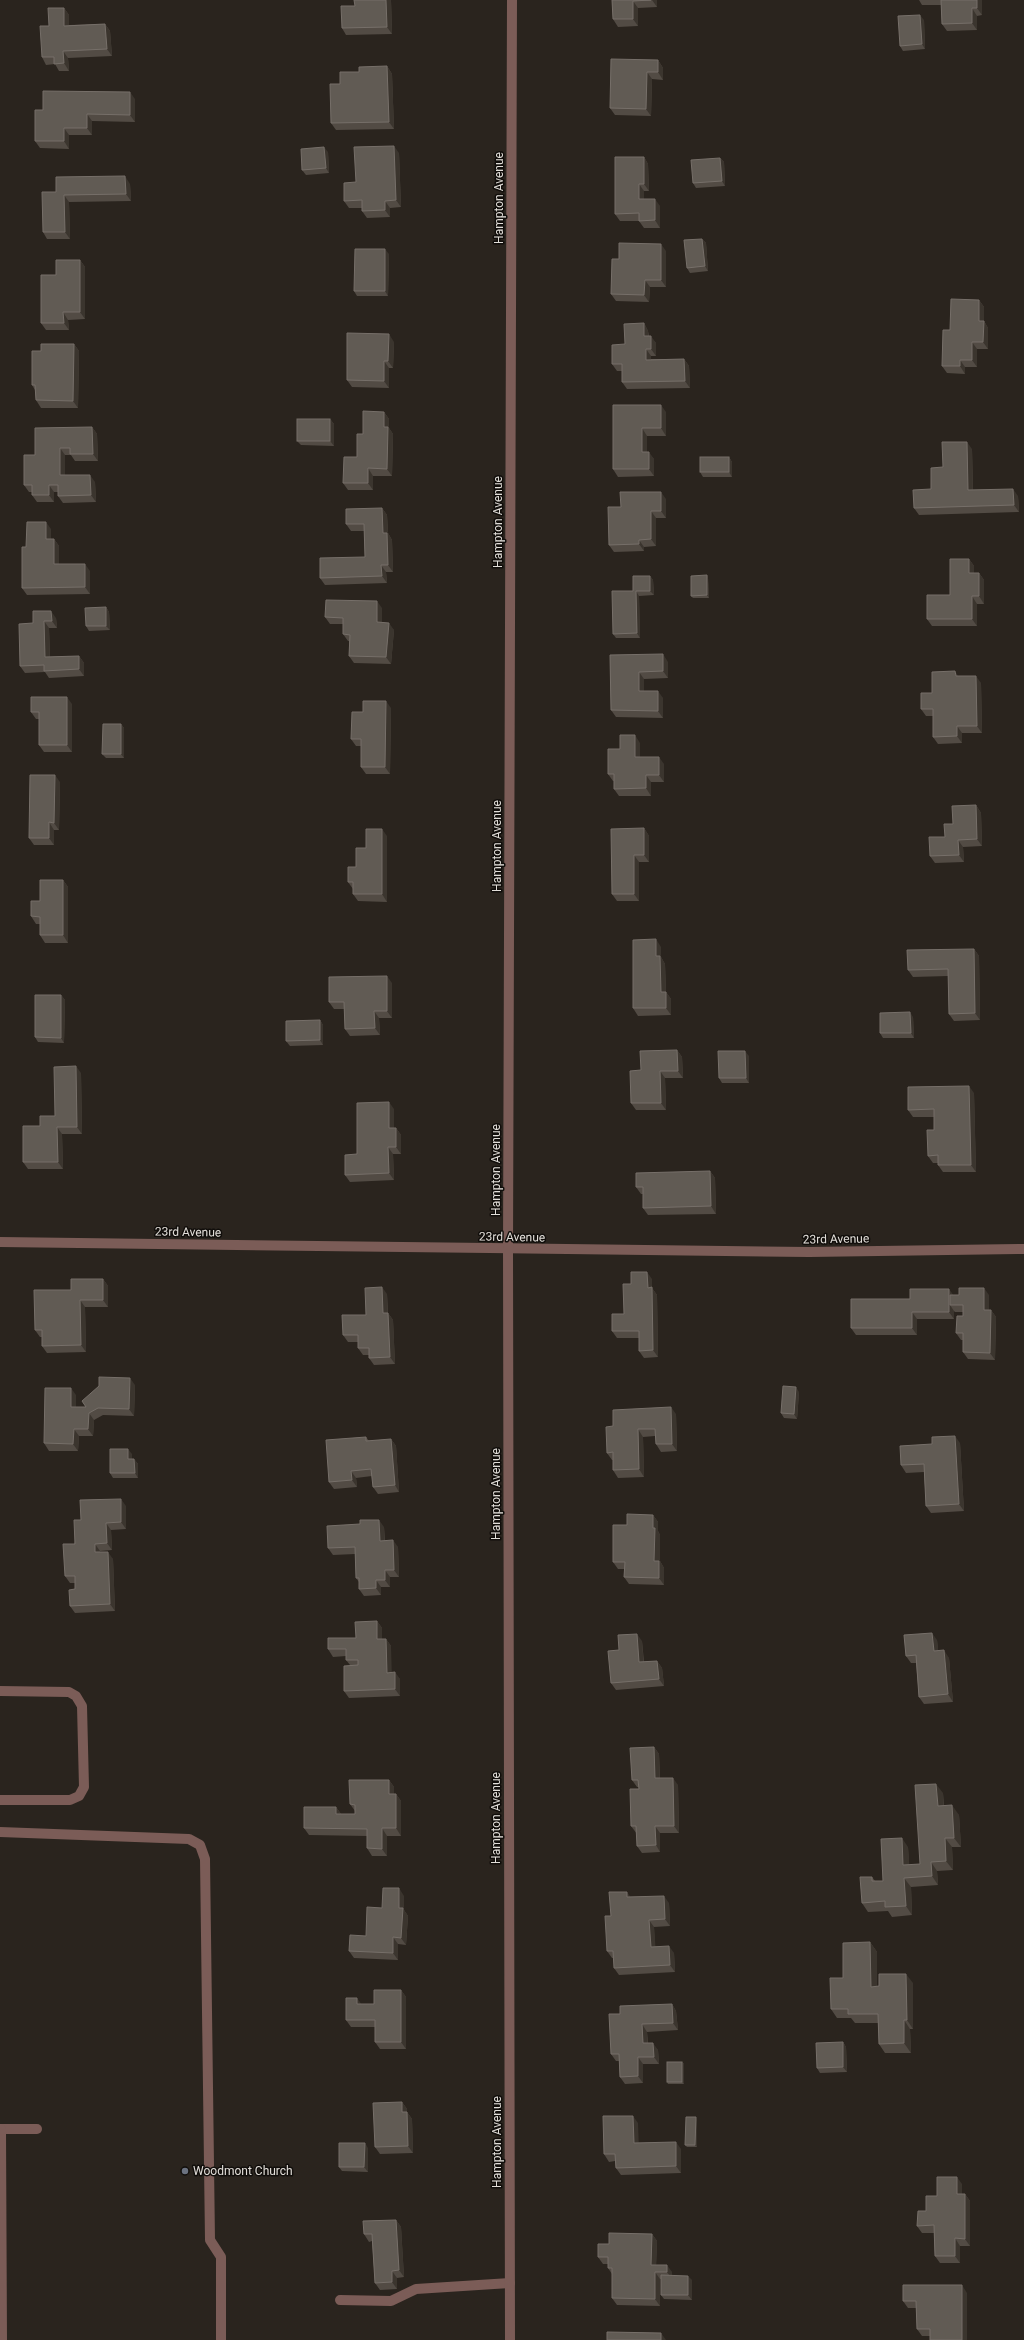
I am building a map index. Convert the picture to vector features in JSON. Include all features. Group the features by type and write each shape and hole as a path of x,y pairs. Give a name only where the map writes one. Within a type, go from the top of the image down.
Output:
{"street":[{"name":"Hampton Avenue","path":"510,2340 508,1250 512,0"},
{"name":"23rd Avenue","path":"0,1242 508,1250 809,1252 1024,1249"},
{"path":"0,1692 69,1692 76,1696 82,1706 84,1787 79,1796 70,1800 0,1800"},
{"path":"0,1832 190,1839 200,1845 205,1859 210,2240 221,2257 221,2340"},
{"path":"2,2340 0,2129 38,2129"},
{"path":"340,2300 391,2301 416,2289 510,2283"}],"building":[{"path":"354,0 386,0 387,27 342,28 341,6 355,6"},
{"path":"612,0 651,0 633,1 633,19 613,19"},
{"path":"941,0 977,0 977,8 972,8 972,23 942,24"},
{"path":"48,8 64,8 64,26 105,24 107,49 63,51 64,63 54,64 54,57 42,57 40,26 49,26"},
{"path":"920,15 922,44 900,46 898,16"},
{"path":"611,59 658,60 658,72 647,72 646,109 610,108"},
{"path":"387,66 389,122 331,123 330,84 340,84 340,72 359,72 359,67"},
{"path":"43,91 130,92 130,115 87,114 87,128 64,128 64,141 35,141 35,110 43,110"},
{"path":"394,146 396,200 385,201 385,210 362,211 362,200 344,201 344,183 356,182 354,147"},
{"path":"324,147 326,168 302,170 301,149"},
{"path":"615,157 644,157 644,184 639,184 639,199 655,199 655,220 639,221 639,213 615,214"},
{"path":"720,158 722,181 693,183 691,160"},
{"path":"125,176 126,194 64,195 65,232 43,232 42,192 56,192 56,177"},
{"path":"702,239 705,266 687,268 684,240"},
{"path":"619,243 661,244 661,280 645,280 644,295 611,294 612,259 619,259"},
{"path":"355,249 385,249 385,291 354,291"},
{"path":"56,260 80,260 80,312 63,312 64,323 41,323 41,275 56,275"},
{"path":"951,299 979,300 979,321 984,321 983,342 972,342 972,360 960,360 960,366 942,366 943,330 950,330"},
{"path":"644,323 644,336 651,336 651,349 646,349 646,360 684,359 685,381 622,382 622,364 612,364 612,345 625,344 624,324"},
{"path":"347,333 389,334 388,361 384,361 384,381 347,380"},
{"path":"41,344 74,344 73,401 36,400 35,385 32,385 32,351 41,351"},
{"path":"613,405 661,405 661,428 642,428 642,452 649,452 649,469 613,469"},
{"path":"363,411 384,412 384,427 388,427 387,469 368,468 368,483 343,483 344,457 357,457 357,434 363,434"},
{"path":"297,419 330,419 330,441 297,441"},
{"path":"92,427 93,454 70,454 70,448 60,448 60,475 90,475 91,495 58,496 58,485 49,485 49,495 32,495 32,485 24,485 24,455 35,455 35,428"},
{"path":"942,442 967,442 968,490 1013,489 1014,505 914,508 913,490 931,489 931,468 943,467"},
{"path":"700,457 729,457 729,472 700,472"},
{"path":"620,492 661,492 661,511 651,511 651,539 639,540 639,544 609,545 608,507 621,507"},
{"path":"382,508 383,533 387,533 388,565 381,565 382,576 320,578 320,558 365,557 364,524 346,524 346,509"},
{"path":"27,522 46,522 46,539 54,539 54,564 85,564 85,587 22,588 22,547 26,547"},
{"path":"950,559 969,559 969,573 979,573 979,596 972,596 972,619 927,619 927,595 950,595"},
{"path":"707,575 707,595 691,596 691,576"},
{"path":"633,576 650,576 650,591 636,591 637,633 613,634 612,591 633,591"},
{"path":"326,600 377,601 377,622 389,623 386,657 349,656 350,635 343,634 343,618 325,617"},
{"path":"106,607 106,626 86,626 85,608"},
{"path":"33,611 51,611 52,621 44,621 45,657 79,656 79,669 44,671 44,665 20,666 19,624 33,623"},
{"path":"663,654 663,671 639,672 639,691 658,691 658,711 611,710 610,655"},
{"path":"955,671 956,676 976,676 977,726 957,726 957,736 933,737 933,709 921,709 921,693 932,693 932,672"},
{"path":"31,697 67,697 67,745 39,745 39,712 31,712"},
{"path":"363,701 386,701 385,767 361,767 361,739 351,739 352,712 363,712"},
{"path":"103,724 121,724 121,754 102,754"},
{"path":"620,735 635,735 635,757 659,757 659,775 646,775 646,788 614,789 614,774 608,774 608,749 620,749"},
{"path":"30,775 55,775 54,823 49,822 49,838 29,838"},
{"path":"976,805 977,839 958,840 959,855 930,856 929,837 945,837 944,824 953,824 952,806"},
{"path":"644,828 644,855 634,855 634,894 612,894 611,829"},
{"path":"366,829 382,829 382,894 353,894 353,882 348,882 348,867 356,867 356,848 366,848"},
{"path":"40,880 63,880 63,935 40,935 40,917 31,916 31,901 40,901"},
{"path":"656,939 656,956 660,956 661,992 666,992 666,1008 633,1008 633,940"},
{"path":"974,949 975,1013 949,1014 948,969 908,970 907,950"},
{"path":"387,976 387,1011 374,1011 375,1028 345,1029 344,1002 329,1002 329,977"},
{"path":"35,995 61,995 61,1038 35,1037"},
{"path":"910,1012 911,1033 880,1033 880,1013"},
{"path":"320,1020 320,1040 286,1041 286,1021"},
{"path":"677,1050 678,1071 660,1071 661,1103 631,1103 630,1071 641,1070 640,1051"},
{"path":"718,1051 745,1051 746,1078 719,1078"},
{"path":"76,1066 77,1127 57,1127 58,1162 23,1162 23,1126 40,1126 40,1116 55,1116 54,1067"},
{"path":"969,1086 971,1165 938,1165 938,1155 928,1156 927,1130 934,1130 934,1109 908,1110 908,1087"},
{"path":"389,1102 389,1128 396,1128 396,1147 388,1147 389,1173 345,1175 345,1155 357,1154 357,1103"},
{"path":"710,1171 711,1206 643,1208 643,1187 636,1187 636,1173"},
{"path":"631,1272 647,1272 648,1288 652,1287 653,1350 639,1351 639,1331 612,1331 612,1314 624,1314 623,1284 631,1284"},
{"path":"71,1279 103,1279 103,1300 80,1300 81,1345 42,1346 42,1330 35,1330 34,1290 71,1290"},
{"path":"382,1287 383,1313 388,1313 390,1357 369,1358 369,1348 358,1348 358,1335 343,1335 342,1315 366,1315 365,1288"},
{"path":"959,1288 984,1288 984,1310 991,1310 990,1353 963,1352 963,1333 956,1333 957,1316 963,1316 963,1305 950,1305 950,1295 959,1295"},
{"path":"910,1289 949,1289 949,1312 912,1312 912,1328 851,1328 851,1299 910,1299"},
{"path":"99,1377 130,1378 129,1409 98,1408 89,1413 88,1429 74,1429 73,1444 44,1443 45,1388 71,1388 71,1407 86,1407 82,1401 99,1386"},
{"path":"783,1386 796,1387 794,1414 781,1413"},
{"path":"671,1407 672,1444 656,1444 655,1429 638,1429 639,1469 613,1470 613,1452 607,1453 606,1427 613,1426 613,1410"},
{"path":"955,1436 959,1504 926,1506 924,1464 901,1465 900,1446 932,1444 932,1437"},
{"path":"366,1437 366,1441 391,1439 395,1485 373,1487 371,1469 351,1471 352,1480 329,1482 326,1440"},
{"path":"110,1449 128,1449 128,1459 134,1459 135,1473 110,1473"},
{"path":"121,1499 121,1522 106,1523 107,1543 95,1544 95,1552 108,1552 110,1604 70,1606 69,1590 75,1589 75,1576 65,1576 63,1544 75,1544 74,1520 81,1520 80,1500"},
{"path":"627,1514 653,1515 653,1528 655,1528 654,1561 659,1561 659,1578 624,1577 625,1562 613,1562 613,1525 627,1525"},
{"path":"360,1520 379,1520 380,1541 393,1540 394,1570 385,1570 385,1580 376,1580 376,1588 359,1589 359,1578 356,1578 355,1547 328,1548 327,1526 360,1524"},
{"path":"377,1621 377,1639 386,1639 387,1673 395,1672 395,1689 344,1691 344,1666 358,1665 358,1660 346,1660 346,1649 328,1649 328,1638 356,1638 355,1622"},
{"path":"932,1633 934,1651 944,1650 948,1694 919,1697 916,1655 906,1656 904,1635"},
{"path":"637,1634 639,1662 657,1661 659,1679 611,1683 608,1651 619,1650 618,1635"},
{"path":"654,1747 655,1778 673,1778 674,1826 655,1826 656,1845 637,1846 636,1826 631,1826 630,1789 639,1789 638,1780 632,1780 630,1748"},
{"path":"349,1780 389,1780 389,1794 396,1794 396,1828 382,1828 382,1849 367,1848 367,1829 304,1828 304,1807 336,1807 336,1814 355,1814 355,1805 350,1804"},
{"path":"936,1784 938,1806 952,1805 954,1838 945,1838 946,1861 931,1862 932,1876 904,1878 906,1906 885,1907 885,1901 862,1903 860,1877 872,1877 872,1881 883,1881 881,1839 902,1838 903,1865 920,1864 915,1785"},
{"path":"383,1888 399,1888 399,1908 403,1908 401,1938 393,1937 393,1953 349,1951 350,1935 366,1936 367,1907 382,1908"},
{"path":"609,1892 627,1892 627,1897 664,1896 665,1919 649,1920 651,1947 669,1946 670,1965 614,1968 613,1951 607,1951 605,1916 611,1916"},
{"path":"870,1942 871,1987 879,1986 879,1974 906,1974 907,2020 904,2020 904,2043 879,2044 878,2014 848,2014 848,2009 831,2009 830,1978 843,1978 843,1943"},
{"path":"374,1990 401,1990 401,2042 375,2042 375,2020 346,2020 346,1998 357,1998 357,2004 374,2004"},
{"path":"672,2004 673,2023 642,2024 643,2043 653,2043 654,2057 638,2057 638,2076 620,2077 619,2054 611,2054 609,2014 620,2014 620,2006"},
{"path":"843,2042 843,2067 817,2068 816,2043"},
{"path":"667,2062 682,2062 682,2082 667,2082"},
{"path":"402,2102 402,2112 407,2112 408,2146 375,2147 373,2103"},
{"path":"603,2116 633,2116 634,2143 676,2142 676,2166 616,2168 615,2154 604,2154"},
{"path":"686,2117 696,2117 695,2145 685,2145"},
{"path":"339,2143 365,2143 364,2167 339,2167"},
{"path":"937,2177 957,2177 957,2194 965,2194 965,2239 955,2238 955,2256 935,2256 934,2225 917,2226 918,2211 926,2211 926,2196 937,2196"},
{"path":"396,2220 399,2270 392,2271 392,2282 375,2283 372,2234 364,2234 363,2221"},
{"path":"609,2233 652,2234 651,2265 667,2265 667,2272 655,2272 655,2299 612,2298 612,2268 608,2268 608,2257 598,2257 598,2244 609,2244"},
{"path":"661,2275 688,2276 688,2295 661,2295"},
{"path":"903,2285 962,2285 962,2340 930,2340 930,2329 917,2329 916,2301 903,2301"},
{"path":"607,2332 661,2333 661,2340 607,2340"}],"place":[{"name":"Woodmont Church","path":"185,2171"}]}
